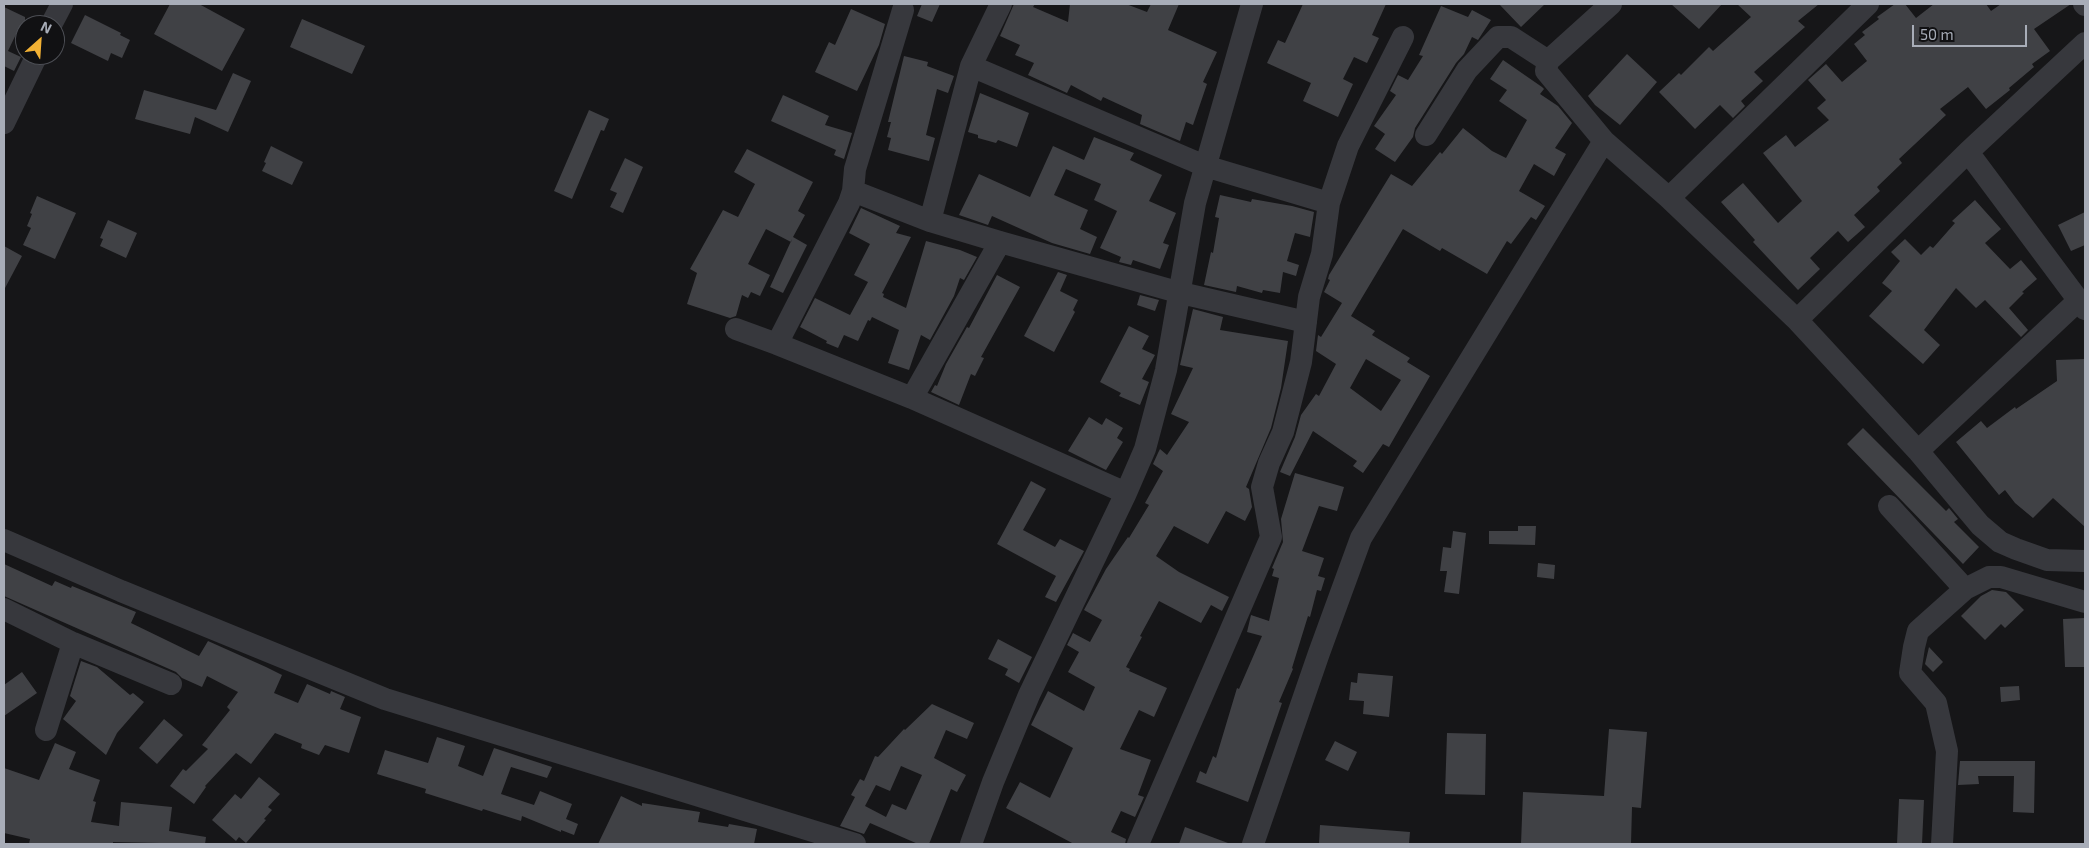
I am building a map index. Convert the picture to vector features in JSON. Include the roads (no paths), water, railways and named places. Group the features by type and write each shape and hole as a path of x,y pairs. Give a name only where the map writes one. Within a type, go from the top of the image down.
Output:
{"street":[{"path":"930,221 971,66 1000,4"},
{"path":"972,844 993,782 1029,695 1126,493 1147,440 1166,370 1181,293 1195,203 1252,4"},
{"path":"1611,4 1548,61 1546,71 1604,141 1670,198 1797,320 1918,451 1980,526 2000,542 2047,560 2085,561"},
{"path":"1670,198 1868,4"},
{"path":"778,344 849,203 853,191 855,169 903,10"},
{"path":"1426,135 1467,70 1498,36 1512,37 1548,61"},
{"path":"1138,844 1271,537 1262,487 1269,463 1283,432 1301,362 1309,297 1322,254 1329,203 1348,146 1403,37"},
{"path":"1797,320 1968,152 2085,43"},
{"path":"4,123 32,65"},
{"path":"971,66 1205,166 1329,203"},
{"path":"1253,844 1361,538 1604,141"},
{"path":"1918,451 2082,304 1968,152"},
{"path":"853,191 930,221 1000,242 1181,293 1306,322"},
{"path":"912,398 1000,242"},
{"path":"736,329 912,398 1126,493"},
{"path":"1889,506 1965,589"},
{"path":"4,540 121,591 385,699 855,844"},
{"path":"1942,844 1947,751 1936,703 1910,673 1918,631 1965,589 1989,577 2001,577 2085,602"},
{"path":"4,609 73,642 171,684"},
{"path":"46,730 73,642"}]}
